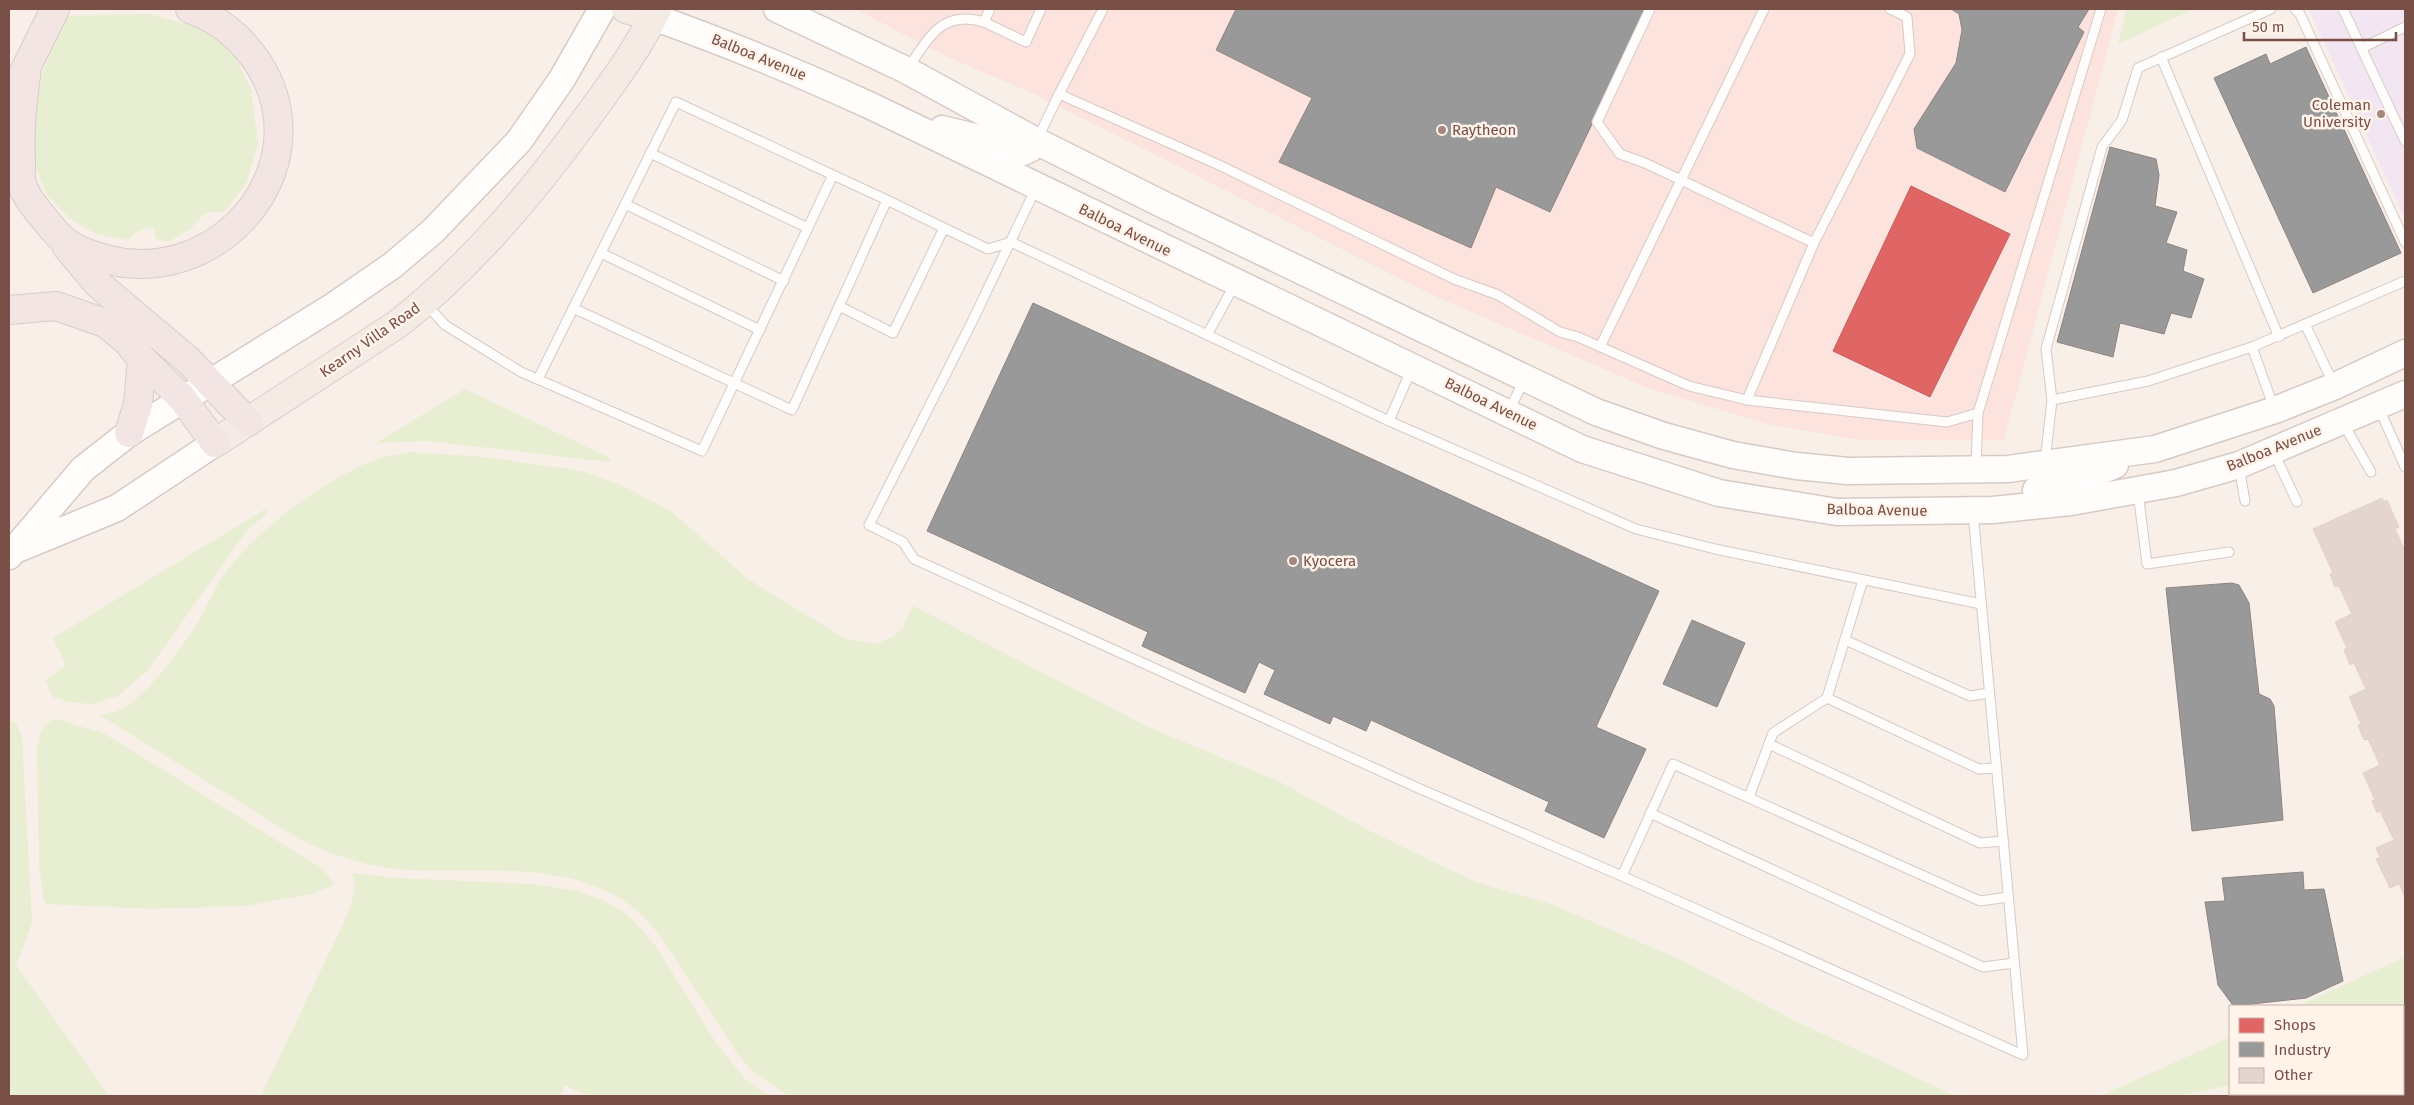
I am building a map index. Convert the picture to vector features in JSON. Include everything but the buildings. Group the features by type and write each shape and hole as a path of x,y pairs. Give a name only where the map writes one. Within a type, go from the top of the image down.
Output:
{"highway":[{"path":"9,104 55,9"},
{"path":"61,240 86,254 114,261 151,265 177,261 204,250 228,234 249,212 262,191 273,162 278,130 276,107 269,85 260,65 239,39 207,15 190,9"},
{"path":"27,67 19,135 22,184 33,205 98,284 188,360 248,422"},
{"path":"9,310 56,306 105,323 126,340 142,359 182,398 215,443"},
{"path":"129,433 138,404 142,359"}],"main road":[{"name":"Kearny Villa Road","path":"13,553 83,469 129,433 182,398 335,306 394,265 433,231 519,141 562,79 602,9"},
{"name":"Balboa Avenue","path":"626,9 655,13 785,66 1509,412 1582,449 1719,493 1837,512 1983,510 2071,502 2138,492 2239,465 2405,394"},
{"path":"777,9 906,70 1036,141 1596,412 1664,436 1733,456 1796,466 1848,471 2008,469 2155,449"},
{"name":"Kearny Villa Road","path":"13,553 117,508 400,323 425,303 510,216 556,162 620,73 655,13"},
{"path":"900,120 991,141 1023,152 1030,149 1036,141"},
{"path":"1983,510 2007,494 2060,488 2155,449 2275,410 2334,386 2405,352"}],"lane":[{"path":"984,22 990,9"},
{"path":"906,70 933,32 944,23 957,18 971,18 984,22 1026,42 1041,9"},
{"path":"1036,141 1103,9"},
{"path":"1650,9 1597,122 1620,154 1646,163 1814,243"},
{"path":"1600,347 1764,9"},
{"path":"1747,400 1814,243 1910,54 1907,17 1890,9"},
{"path":"1976,469 1978,413 2101,9"},
{"path":"2045,465 2052,400 2046,349 2102,147 2122,120 2138,68 2271,9"},
{"path":"2296,9 2300,14 2405,242"},
{"path":"2344,9 2405,141"},
{"path":"2362,48 2405,27"},
{"path":"2161,57 2280,336"},
{"path":"1059,94 1219,165 1454,280 1498,295 1560,332 1600,347 1689,386 1747,400 1947,422 1978,413"},
{"path":"538,379 676,102 988,249 1011,242 1389,421 1636,529 1714,549 1981,604"},
{"path":"650,153 808,228"},
{"path":"425,303 444,325 521,372 702,451 834,175"},
{"path":"1036,187 1011,242 868,525 903,542 914,559 1418,788 1622,876 2023,1055 1981,604 1983,510"},
{"path":"573,308 792,410 887,200"},
{"path":"625,204 784,281"},
{"path":"839,306 893,333 944,228"},
{"path":"601,253 760,330"},
{"path":"2052,400 2148,381 2252,347 2405,281"},
{"path":"1207,334 1236,282"},
{"path":"2305,324 2334,386"},
{"path":"2252,347 2275,410"},
{"path":"1389,421 1413,366"},
{"path":"1509,412 1525,377"},
{"path":"2377,406 2405,467"},
{"path":"2341,421 2370,472"},
{"path":"2272,450 2297,502"},
{"path":"2239,465 2245,502"},
{"path":"2138,492 2147,564 2229,552"},
{"path":"1749,798 1773,733 1827,698 1863,580"},
{"path":"1845,640 1970,696 1989,693"},
{"path":"1827,698 1979,769 1996,768"},
{"path":"1769,744 1980,843 2003,841"},
{"path":"1622,876 1673,764 1980,900 2008,897"},
{"path":"1650,813 1983,967 2014,963"}],"shaded area":[{"path":"855,9 2118,9 2004,440 1859,440 1772,425 1653,390 1439,298 1034,94 948,57"},
{"name":"Coleman University","path":"2309,9 2405,9 2405,219"}],"green space":[{"path":"2127,9 2193,9 2118,44"},
{"path":"150,14 197,27 231,49 251,89 258,144 246,184 225,211 205,213 190,229 168,242 156,239 154,227 138,231 128,240 98,235 70,219 46,194 35,164 31,104 57,34 67,16"},
{"path":"465,389 610,458 610,462 428,441 376,443"},
{"path":"408,452 484,457 581,471 621,485 671,511 749,580 846,639 875,644 893,637 903,628 913,606 1148,727 1278,781 1370,831 1473,881 1551,904 1681,960 1795,1021 1956,1096 788,1096 750,1069 737,1053 657,932 634,908 608,892 580,881 550,875 519,872 395,869 358,862 335,854 301,840 100,715 113,713 125,707 148,688 180,649 195,627 224,575 241,553 272,524 326,485 360,466"},
{"path":"267,508 266,514 247,530 148,670 118,696 91,704 69,702 53,697 45,681 66,665 53,638"},
{"path":"56,719 105,734 323,869 333,882 332,886 312,894 244,906 150,909 47,904 44,900 39,865 37,748 40,734 44,727 47,723"},
{"path":"9,720 16,723 22,738 32,923 16,965 109,1096 9,1096"},
{"path":"353,873 396,878 534,884 577,891 605,901 628,915 655,945 716,1043 744,1078 769,1096 589,1096 565,1085 560,1096 261,1096 350,909 355,887"},
{"path":"2405,957 2404,1014 2404,1005 2300,1005"},
{"path":"2404,1024 2405,1096 2244,1096 2404,1095"},
{"path":"2229,1037 2229,1085 2179,1096 2101,1096"}],"place":[{"name":"Coleman University","path":"2381,114"},
{"name":"Raytheon","path":"1442,130"},
{"name":"Kyocera","path":"1293,561"}]}
